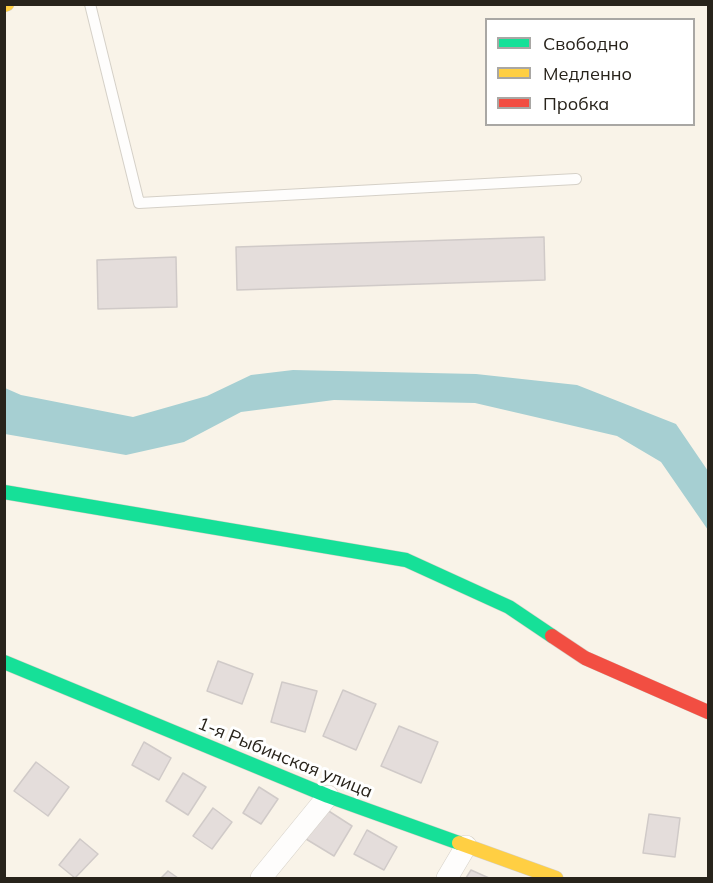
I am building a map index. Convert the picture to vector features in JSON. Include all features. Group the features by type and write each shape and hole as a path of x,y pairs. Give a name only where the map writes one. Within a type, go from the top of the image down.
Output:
{"street":[{"path":"4,492 406,560 509,607 585,658 708,712"},
{"name":"1-я Рыбинская улица","path":"4,662 328,796 556,879"},
{"path":"261,879 328,796"},
{"path":"447,879 466,846"}],"lane":[{"path":"90,4 139,203 576,179"}],"water":[{"path":"293,370 476,374 577,385 676,424 708,471 708,530 661,462 617,436 475,403 334,400 241,412 184,442 126,455 5,434 5,388 21,395 133,417 207,396 251,375"}],"building":[{"path":"544,237 545,280 237,290 236,247"},
{"path":"176,257 177,307 98,309 97,260"},
{"path":"218,661 253,674 242,704 207,691"},
{"path":"282,682 317,691 305,732 271,722"},
{"path":"343,690 376,704 356,750 323,736"},
{"path":"399,726 438,742 421,783 381,766"},
{"path":"144,742 171,758 159,780 132,765"},
{"path":"36,762 69,787 48,816 14,791"},
{"path":"183,773 206,787 188,815 166,801"},
{"path":"259,787 278,799 261,824 243,813"},
{"path":"213,808 232,822 212,849 193,836"},
{"path":"324,808 352,826 334,856 306,839"},
{"path":"649,814 680,818 675,857 643,853"},
{"path":"367,830 397,847 384,870 354,854"},
{"path":"80,839 98,854 75,878 59,865"},
{"path":"471,870 489,878 466,878"},
{"path":"168,871 178,878 161,878"}],"traffic: fast":[{"path":"4,492 406,560 509,607 552,636"},
{"path":"4,662 328,796 459,843"}],"traffic: slow":[{"path":"459,843 556,878"}],"traffic: jam":[{"path":"552,636 585,658 708,712"}]}
